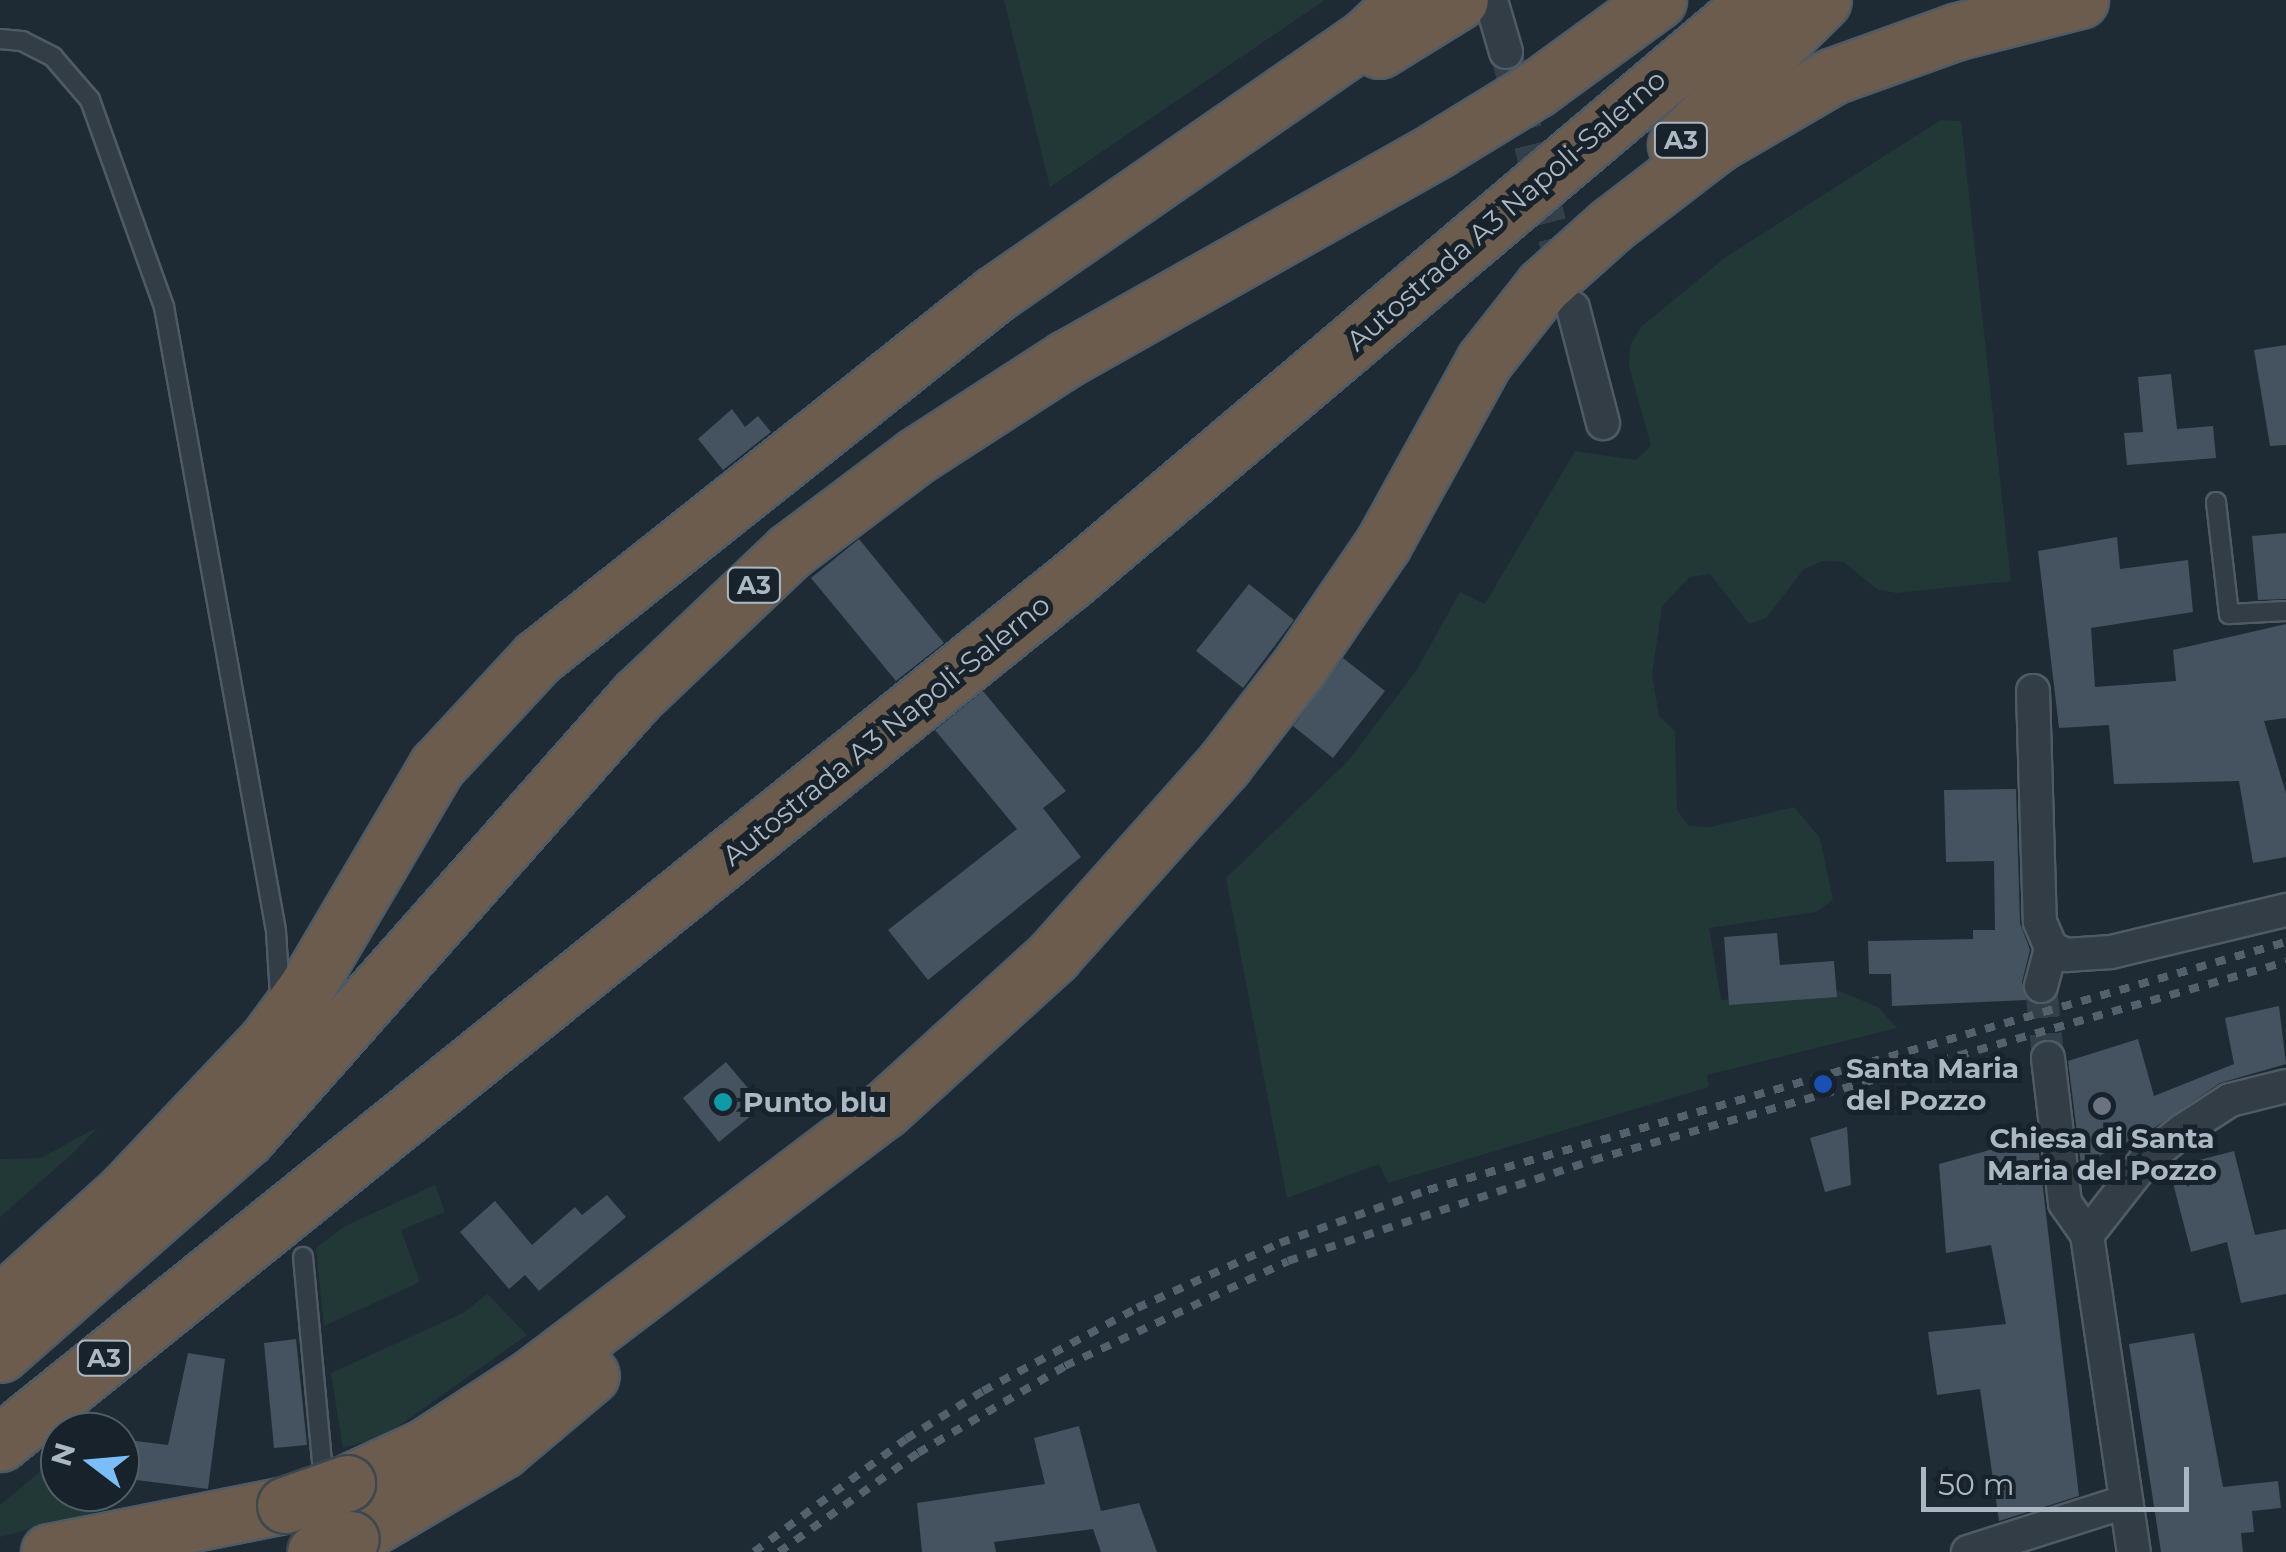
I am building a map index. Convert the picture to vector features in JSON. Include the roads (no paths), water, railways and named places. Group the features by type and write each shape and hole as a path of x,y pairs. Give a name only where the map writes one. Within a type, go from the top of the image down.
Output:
{"highway":[{"path":"0,1304 136,1180 266,1042 306,988 437,766 537,658 966,316 1366,38 1405,0"},
{"name":"A3","path":"0,1354 248,1137 636,696 790,551 916,456 1066,359 1438,149 1536,89 1658,0"},
{"name":"Autostrada A3 Napoli-Salerno","path":"0,1442 1084,570 1756,0"},
{"name":"A3","path":"49,1552 285,1505 346,1483 471,1420 812,1168 1053,956 1224,764 1348,601 1484,361 1558,297 1823,0"},
{"name":"A3","path":"1558,297 1611,225 1718,143 1833,76 1958,30 2080,0"},
{"path":"1162,180 1476,2"},
{"path":"334,1548 502,1450 644,1330 812,1168"}],"street":[{"path":"1476,2 1506,52"},
{"path":"1558,297 1603,423"},
{"path":"2034,691 2040,922 2051,948 2041,986"},
{"path":"2051,948 2066,955 2111,952 2286,910"},
{"path":"2048,1058 2065,1204 2087,1236 2134,1552"},
{"path":"2087,1236 2146,1161 2182,1131 2230,1100 2286,1086"},
{"path":"1968,1552 2125,1502"}],"lane":[{"path":"0,39 22,41 53,57 90,100 164,307 266,877 280,996"},
{"path":"2216,502 2228,614 2286,611"},
{"path":"302,1257 319,1460 334,1548"}],"tunnel":[{"path":"1506,52 1565,280"},
{"path":"2041,986 2048,1058"}],"railway":[{"path":"754,1552 906,1439 983,1391 1137,1308 1280,1243 1428,1190 2286,942"},
{"path":"779,1552 918,1453 1065,1366 1288,1261 1593,1160 2286,962"}],"place":[{"name":"Santa Maria del Pozzo","path":"1823,1084"},
{"name":"Punto blu","path":"723,1102"},
{"name":"Chiesa di Santa Maria del Pozzo","path":"2102,1106"}]}
